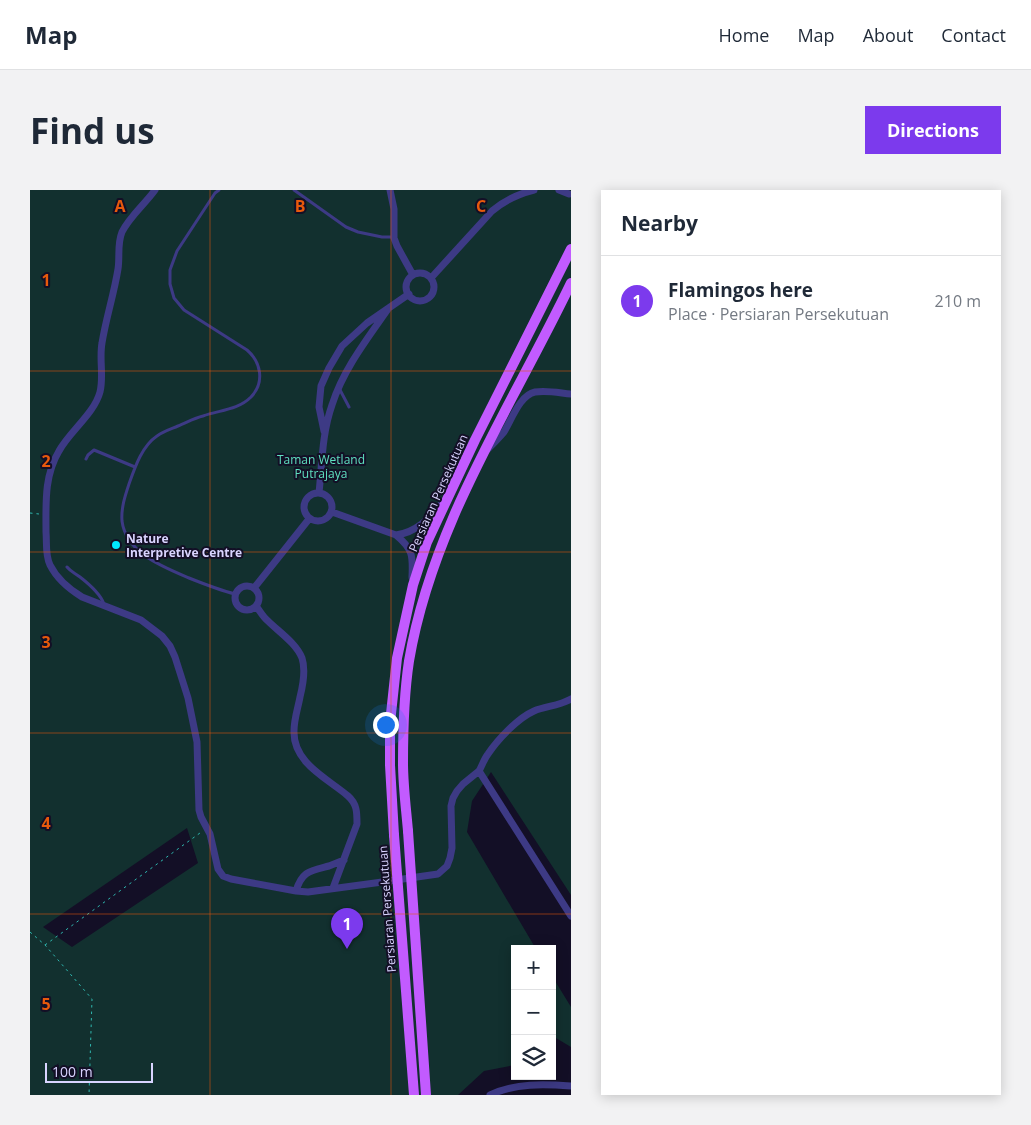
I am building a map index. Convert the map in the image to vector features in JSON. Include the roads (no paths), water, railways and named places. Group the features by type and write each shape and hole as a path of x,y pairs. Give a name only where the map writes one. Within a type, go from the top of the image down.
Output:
{"main road":[{"name":"Persiaran Persekutuan","path":"414,1095 390,764 390,722 397,658 413,585 427,542 475,440 571,249"},
{"name":"Persiaran Persekutuan","path":"426,1095 403,764 409,662 418,619 441,547 462,495 571,283"}],"street":[{"path":"155,190 130,220 119,239 118,267 112,303 101,345 100,392 95,403 58,451 50,469 46,494 47,557 54,572 73,592 141,620 162,636 175,657 188,698 197,742 199,810 210,834 218,869 223,876 308,892 438,874 447,866 450,858 452,848 451,806 457,791 479,771 488,754 511,726 533,711 564,703 571,699"},
{"path":"390,190 394,209 394,238 413,275"},
{"path":"431,278 500,204 520,193 534,190"},
{"path":"559,190 569,194"},
{"path":"419,273 426,274 431,278 434,290 426,300 419,300 408,294 407,284 413,275 419,273"},
{"path":"325,434 319,407 321,386 342,346 367,323 408,294"},
{"path":"319,493 325,434 331,406 338,387 388,308"},
{"path":"483,454 503,432 526,396 531,393 542,392 571,394"},
{"path":"319,493 330,499 332,505 332,512 328,518 322,521 309,518 304,508 308,498 313,494 319,493"},
{"path":"396,535 404,534 422,524 448,497"},
{"path":"332,512 396,535 403,541 413,558 413,585"},
{"path":"254,588 309,518"},
{"path":"249,586 257,592 258,602 251,610 245,610 236,604 235,594 238,589 249,586"},
{"path":"256,606 266,619 295,648 301,657 304,667 303,684 294,731 297,749 303,759 313,769 348,796 356,807 357,824 333,888"},
{"path":"479,771 571,916"},
{"path":"296,891 303,876 312,870 344,860"},
{"path":"490,1095 516,1086 536,1084 571,1086"}],"lane":[{"path":"219,190 215,193 177,251 170,270 170,284 174,298 184,310 253,355 259,366 260,380 255,393 237,407 202,416 152,440 135,466 124,498 122,523 132,543 153,562 214,588 235,594"},
{"path":"294,190 346,227 358,232 394,238"},
{"path":"338,387 349,407"},
{"path":"86,459 88,454 94,450 135,466"},
{"path":"67,567 70,572 79,577 102,598 106,607"}],"place":[{"name":"Nature Interpretive Centre","path":"116,545"},
{"name":"Flamingos here","path":"347,949"}],"park label":[{"name":"Taman Wetland Putrajaya","path":"321,466"}]}
